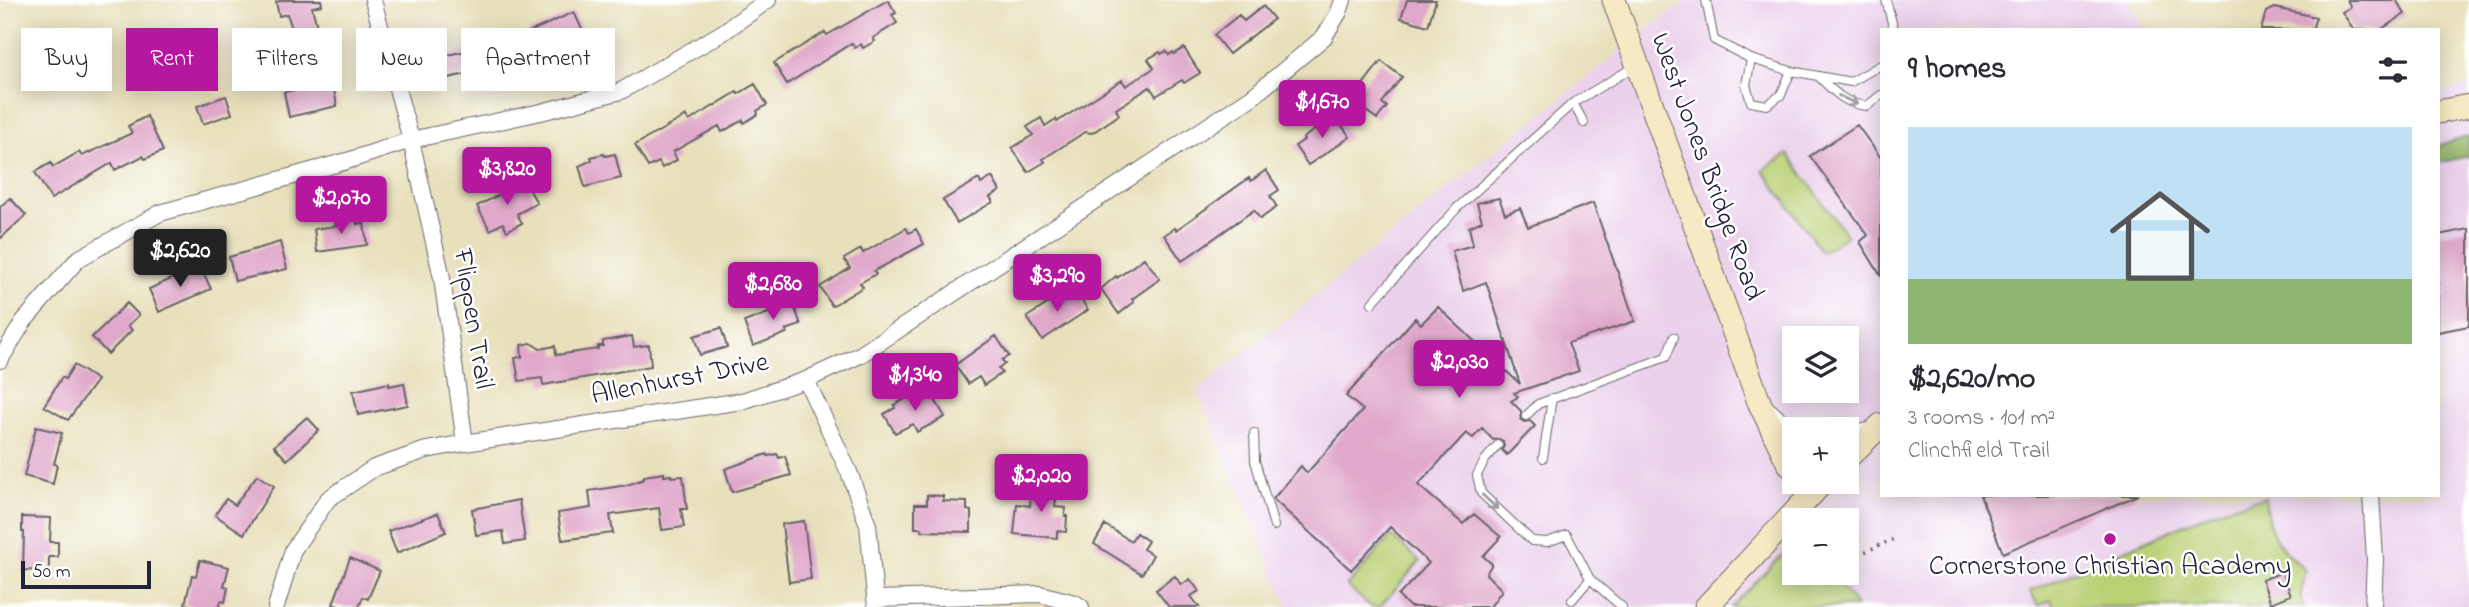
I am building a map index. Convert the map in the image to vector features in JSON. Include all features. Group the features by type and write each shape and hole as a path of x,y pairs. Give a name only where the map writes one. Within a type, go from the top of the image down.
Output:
{"street":[{"name":"Flippen Trail","path":"373,0 411,140 442,278 465,443"},
{"path":"0,360 24,321 78,260 160,212 347,161 411,140 541,112 621,90 722,33 768,0"},
{"name":"Allenhurst Drive","path":"275,607 293,550 328,499 374,468 426,450 742,401 806,380 860,355 1252,97 1324,37 1343,0"},
{"name":"West Jones Bridge Road","path":"1614,0 1759,402 1782,450"},
{"path":"2440,113 2469,106"},
{"path":"806,380 849,472 868,525 876,603 1040,594 1081,607"},
{"path":"1759,402 1782,422"},
{"path":"1859,432 1879,427"},
{"path":"1859,446 1879,427"},
{"path":"1706,607 1805,494"},
{"path":"2371,497 2375,559 2373,607"}],"lane":[{"path":"1706,0 1714,40 1751,59 1791,71 1851,82 1880,66"},
{"path":"1886,0 1893,28"},
{"path":"1751,59 1746,85 1751,102 1767,105 1782,94 1791,71"},
{"path":"1372,303 1457,208 1573,103 1636,65"},
{"path":"1819,77 1840,98 1854,105 1867,106 1880,96"},
{"path":"1573,103 1584,123"},
{"path":"1526,416 1538,404 1552,398 1665,357 1674,337"},
{"path":"1543,458 1552,398"},
{"path":"1254,433 1255,461 1274,526"},
{"path":"1498,446 1485,460 1477,475 1481,494 1532,541 1547,542 1567,535 1590,579 1622,607"},
{"path":"1572,600 1590,579"}],"path":[{"path":"1859,554 1895,539"}],"shaded area":[{"path":"1687,0 2129,0 2144,28 1880,28 1880,497 2440,497 2440,93 2469,85 2469,607 1857,607 1840,585 1859,585 1859,508 1782,508 1782,555 1731,607 1288,607 1197,391 1629,43"}],"green space":[{"path":"2469,136 2469,156 2440,163 2440,145"},
{"path":"1788,154 1847,236 1822,252 1763,170"},
{"path":"2265,497 2266,511 2276,540 2306,571 2300,597 2304,607 2054,607 2051,600 2038,606 2030,591 2220,509"},
{"path":"1391,536 1420,561 1380,607 1371,607 1347,586"},
{"path":"1782,555 1782,585 1840,585 1857,607 1731,607"}],"building":[{"path":"321,0 322,5 312,7 317,27 292,28 287,14 279,16 276,2"},
{"path":"888,0 896,13 892,15 897,23 873,38 875,41 863,48 861,44 855,48 852,43 787,84 774,63 825,32 827,35"},
{"path":"1407,0 1436,0 1428,26 1401,18"},
{"path":"2347,0 2396,0 2405,14 2383,28 2353,28 2342,12 2351,7"},
{"path":"1263,6 1274,19 1229,54 1214,35 1239,15 1244,21"},
{"path":"2275,8 2316,17 2313,28 2262,28 2266,12"},
{"path":"574,12 581,28 538,28"},
{"path":"1184,48 1200,73 1184,83 1182,80 1156,96 1150,87 1116,109 1119,115 1092,133 1085,132 1028,172 1012,148 1033,135 1027,127 1041,118 1045,126 1056,119 1057,122 1122,80 1126,86 1154,68 1148,59 1160,52 1161,54 1166,51 1169,55"},
{"path":"461,52 461,75 448,78 447,55"},
{"path":"1381,61 1402,77 1382,103 1387,107 1377,119 1351,100"},
{"path":"755,84 767,105 757,111 758,114 722,132 719,126 673,152 677,160 662,168 659,162 648,167 635,145 686,116 689,121"},
{"path":"334,91 337,106 289,117 284,92"},
{"path":"226,96 232,114 203,124 197,106"},
{"path":"147,116 163,151 145,159 143,156 115,170 112,163 51,199 35,172 51,163 53,167 79,152 82,156 132,133 128,126"},
{"path":"1335,116 1350,137 1308,165 1295,146"},
{"path":"1857,125 1880,157 1880,274 1860,242 1868,235 1810,156"},
{"path":"615,154 621,178 585,187 579,166 592,160 591,157"},
{"path":"1266,170 1279,190 1270,196 1277,207 1260,219 1254,210 1182,261 1164,235 1175,228 1176,230 1249,178 1251,181"},
{"path":"992,177 1000,191 990,197 993,202 957,223 943,200 979,179 981,184"},
{"path":"525,182 537,203 517,214 522,223 507,231 503,223 490,230 477,206"},
{"path":"10,198 26,215 0,239 0,207"},
{"path":"1499,198 1505,214 1520,208 1528,227 1593,203 1635,321 1568,343 1579,371 1514,393 1518,397 1511,401 1521,411 1521,420 1530,421 1535,426 1507,455 1502,450 1503,441 1493,440 1482,428 1473,438 1466,433 1418,485 1463,524 1474,514 1501,537 1483,556 1492,564 1486,574 1502,590 1490,607 1410,607 1398,596 1429,563 1390,527 1351,570 1273,499 1301,466 1307,473 1363,410 1346,396 1415,318 1421,324 1438,307 1520,384 1486,282 1463,291 1452,251 1473,245 1469,227 1482,221 1477,203"},
{"path":"357,218 357,224 364,223 367,245 317,252 314,229 336,226 335,220"},
{"path":"906,228 909,233 916,229 924,244 874,271 876,274 860,283 863,287 832,306 820,287 850,268 844,259 861,249 863,253"},
{"path":"2469,229 2469,326 2440,332 2440,235"},
{"path":"280,242 287,269 235,281 229,257"},
{"path":"1144,258 1160,279 1132,299 1134,302 1119,314 1101,289"},
{"path":"200,266 211,289 159,312 149,289"},
{"path":"1074,289 1088,310 1042,340 1027,317"},
{"path":"790,295 801,325 753,346 744,322 774,311 771,303"},
{"path":"127,303 139,315 128,326 132,330 108,354 92,337"},
{"path":"721,328 727,347 700,355 694,336"},
{"path":"632,336 634,347 649,345 651,366 543,385 542,378 519,381 515,358 522,357 521,345 531,343 540,349 555,346 556,355 598,349 598,346 603,346 603,341"},
{"path":"996,336 1009,356 1002,360 1005,364 998,368 1002,373 984,385 979,377 968,384 955,365"},
{"path":"74,365 97,380 68,420 44,406 62,377 65,379"},
{"path":"389,383 389,386 404,383 408,405 358,415 353,391"},
{"path":"922,390 926,396 931,393 945,417 917,432 913,424 895,433 884,414 895,408 894,405"},
{"path":"307,417 319,430 287,460 274,446"},
{"path":"36,427 62,433 54,464 57,465 53,484 24,476"},
{"path":"767,454 777,454 779,458 785,456 791,475 732,492 725,469"},
{"path":"664,473 664,476 683,476 687,509 681,509 684,527 662,530 659,508 610,515 613,533 562,540 558,513 591,508 589,491 627,485 644,479 644,476"},
{"path":"257,475 274,486 244,534 215,515 226,499 235,505"},
{"path":"1032,483 1058,485 1055,507 1066,508 1067,516 1066,532 1057,531 1057,538 1014,534 1017,504 1030,506"},
{"path":"927,495 943,496 943,501 967,502 967,510 971,511 971,532 921,531 921,528 915,528 915,504 927,504"},
{"path":"1981,497 2133,497 2003,553"},
{"path":"519,500 525,541 505,544 503,531 476,535 472,509"},
{"path":"438,513 446,532 397,553 388,531"},
{"path":"22,517 51,518 50,542 58,542 58,557 49,557 49,571 23,570"},
{"path":"804,521 811,579 789,582 782,524"},
{"path":"1105,525 1131,541 1136,533 1148,541 1143,549 1153,555 1142,574 1094,544"},
{"path":"350,558 380,571 368,599 363,597 359,607 340,607 333,604"},
{"path":"200,560 229,567 224,586 228,587 225,602 221,601 219,607 185,604 192,575 196,576"},
{"path":"2282,572 2291,595 2271,603 2262,580"},
{"path":"1175,576 1181,585 1190,579 1199,591 1191,596 1199,607 1169,607 1156,590"}],"place":[{"name":"Cornerstone Christian Academy","path":"2110,539"}]}
